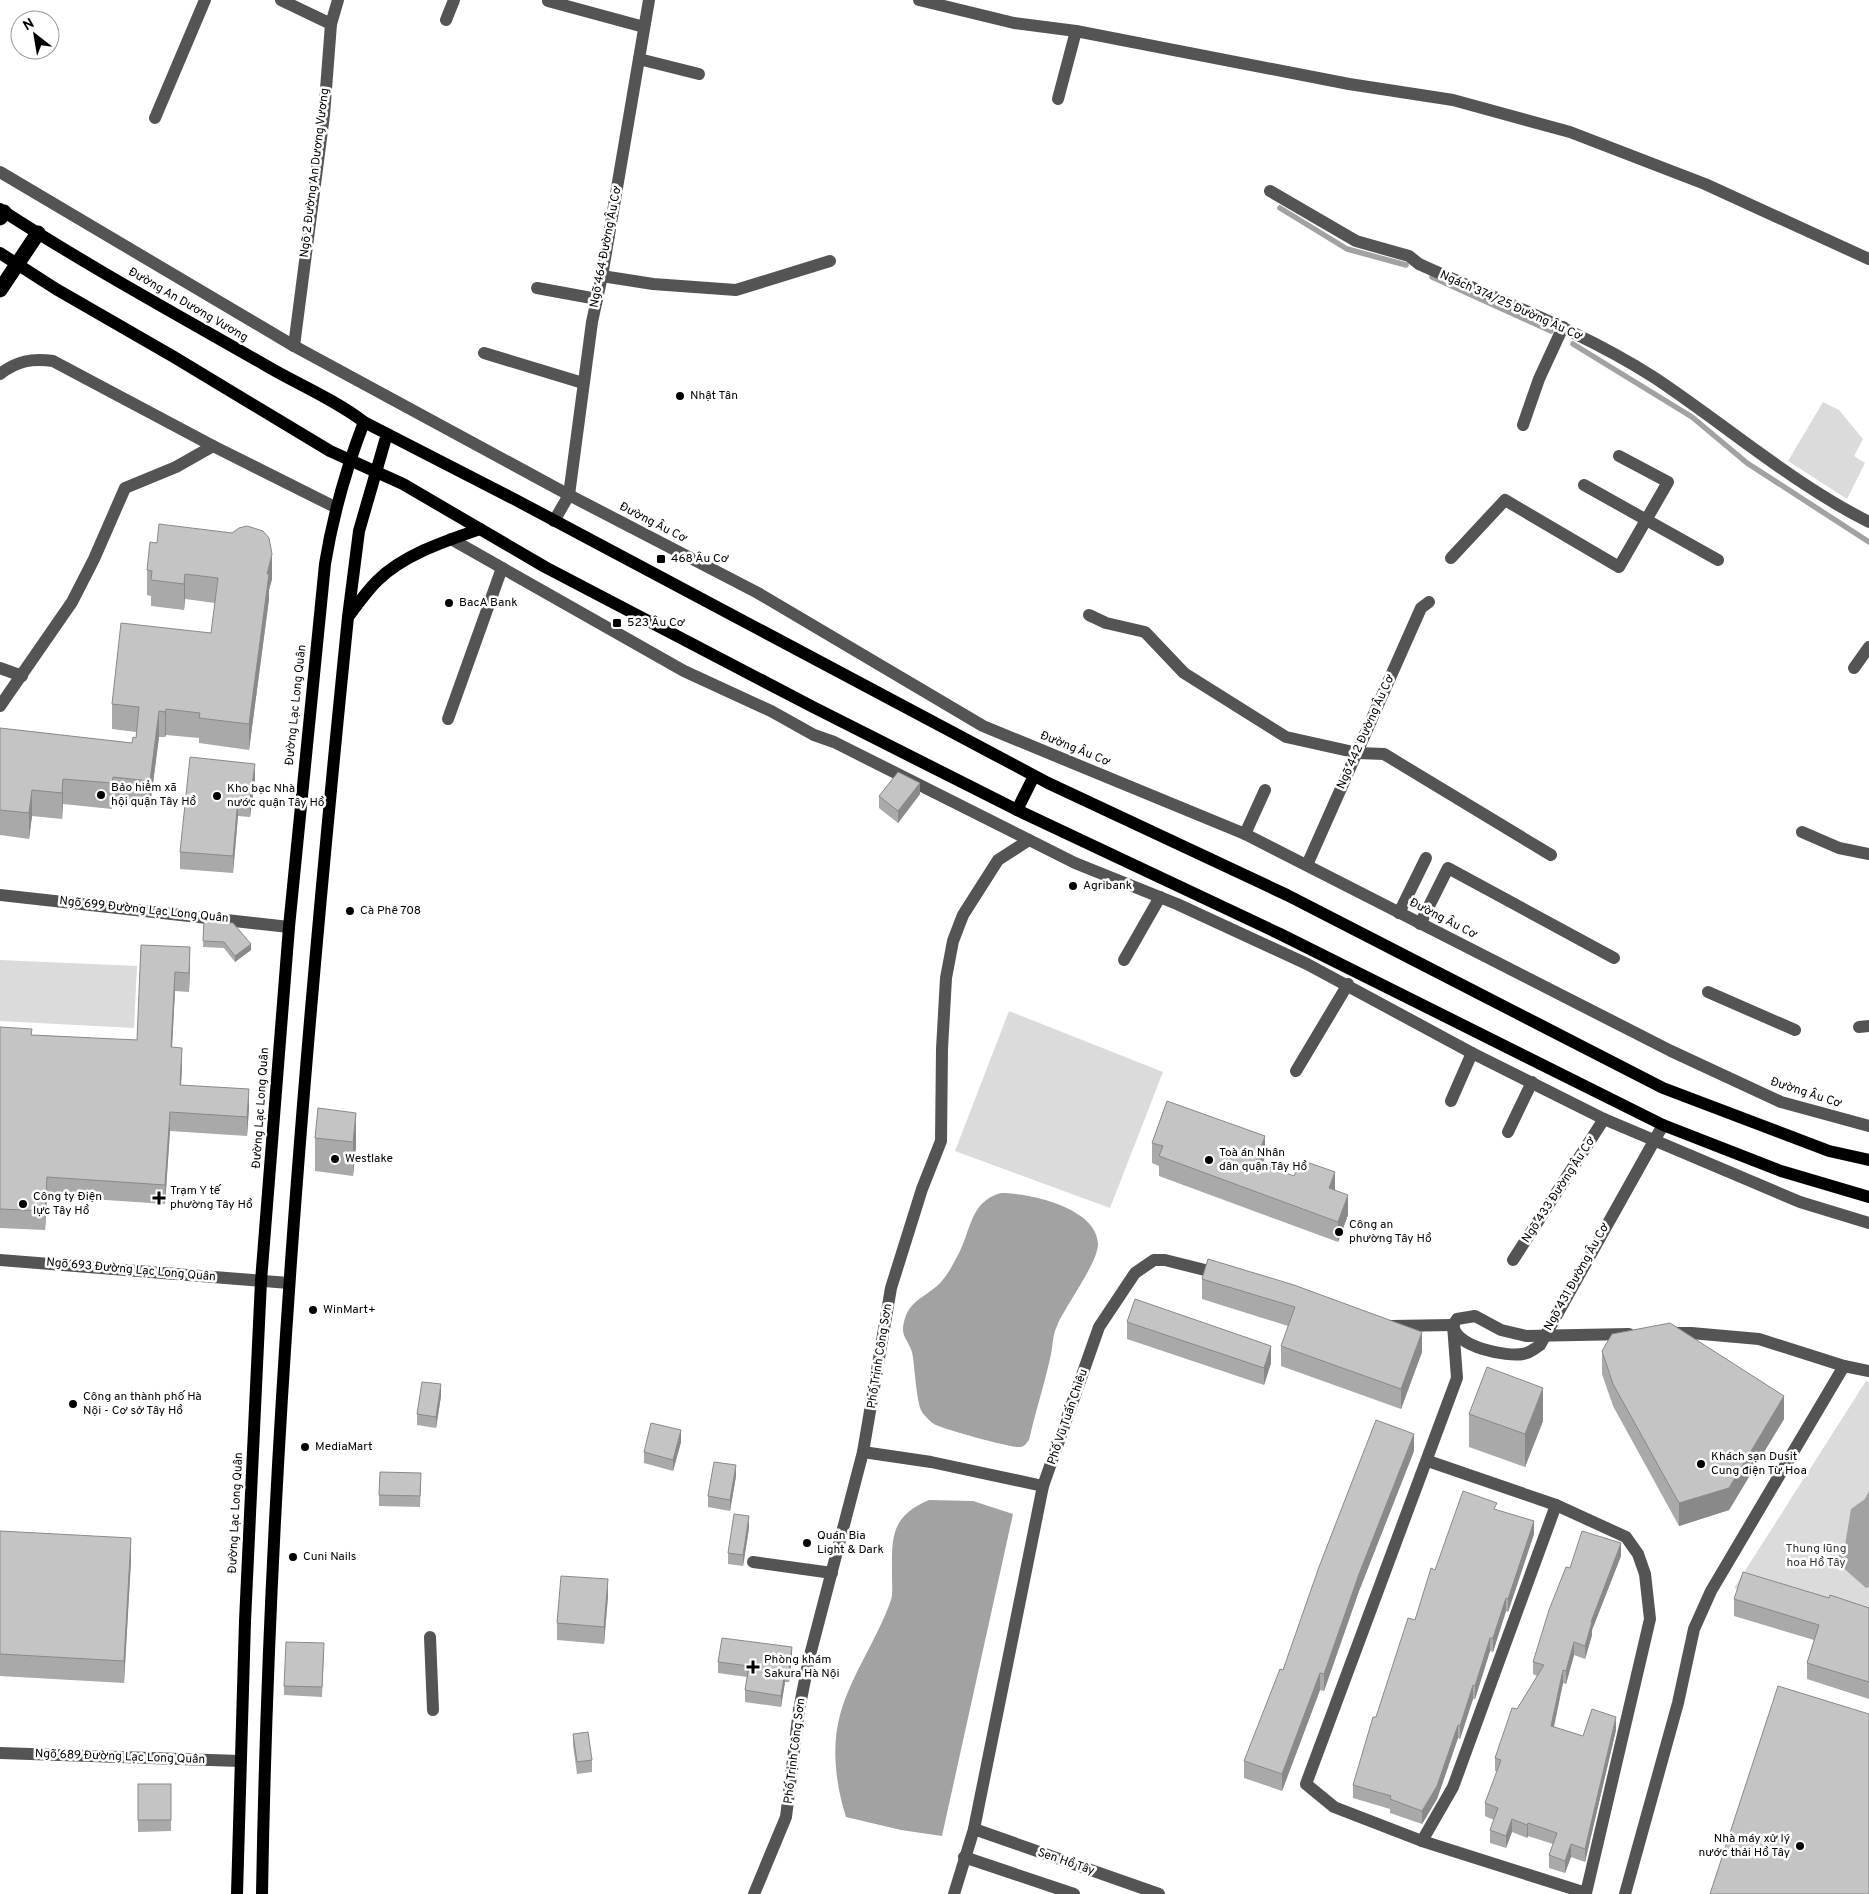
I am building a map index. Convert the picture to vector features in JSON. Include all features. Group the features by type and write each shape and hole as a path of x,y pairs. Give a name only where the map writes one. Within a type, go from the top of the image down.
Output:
{"highway":[{"path":"0,290 38,233"}],"main road":[{"name":"Đường An Dương Vương","path":"1,213 284,376 351,412 364,422"},
{"path":"0,253 16,265 349,460 403,484 545,567 681,640 1017,810 1280,934 1663,1125 1781,1170 1869,1196"},
{"path":"364,422 1034,776 1287,894 1663,1088 1829,1150 1869,1160"},
{"name":"Đường Lạc Long Quân","path":"237,1894 240,1761 261,1281 289,927 325,564 335,507 349,460 364,422"},
{"path":"262,1894 267,1697 289,1282 348,617 359,531 387,434"},
{"path":"348,617 377,581 395,567 451,539 480,529"},
{"path":"1017,810 1034,776"}],"street":[{"path":"155,118 205,0"},
{"path":"282,0 331,24"},
{"name":"Ngõ 2 Đường An Dương Vương","path":"294,346 324,115 331,24 338,0"},
{"path":"446,20 454,0"},
{"name":"Ngõ 464 Đường Âu Cơ","path":"568,495 583,383 649,0"},
{"path":"919,0 1014,23 1076,31 1350,84 1453,100 1570,132 1705,184 1869,259"},
{"path":"548,1 644,27"},
{"path":"1058,99 1076,31"},
{"path":"639,59 699,74"},
{"name":"Đường An Dương Vương","path":"0,172 294,346"},
{"name":"Ngách 374/25 Đường Âu Cơ","path":"1270,191 1356,241 1409,256 1428,268 1562,327 1654,378 1831,503 1869,522"},
{"path":"602,276 653,284 736,290 830,261"},
{"path":"537,288 597,299"},
{"path":"1523,425 1539,379 1562,327"},
{"name":"Đường Âu Cơ","path":"294,346 568,495 758,593 983,726 1245,834 1671,1051 1781,1102 1869,1126"},
{"path":"484,353 583,383"},
{"path":"0,373 17,363 35,358 52,361 213,446 335,507"},
{"path":"0,706 72,602 94,560 125,488 176,467 213,446"},
{"path":"1451,558 1505,500 1618,567 1668,482 1619,456"},
{"path":"1584,485 1718,560"},
{"path":"554,521 568,495"},
{"path":"451,539 684,671 771,711 814,736 834,742 941,798 1074,863 1160,897 1348,984 1472,1053 1604,1119 1800,1202 1869,1223"},
{"path":"448,719 502,568"},
{"name":"Ngõ 442 Đường Âu Cơ","path":"1307,864 1421,608 1428,602"},
{"path":"1089,615 1106,623 1146,632 1184,673 1286,737 1358,753 1384,754 1551,855"},
{"path":"1854,668 1869,647"},
{"path":"0,668 22,676"},
{"path":"1245,834 1265,790"},
{"path":"1802,832 1839,848 1869,854"},
{"name":"Phố Trịnh Công Sơn","path":"754,1894 786,1817 799,1710 809,1659 863,1452 891,1288 922,1189 941,1142 942,1049 946,978 953,942 963,915 998,860 1029,840"},
{"path":"1399,913 1426,858"},
{"path":"1420,924 1448,868 1614,958"},
{"name":"Ngõ 699 Đường Lạc Long Quân","path":"0,895 289,927"},
{"path":"1124,960 1160,897"},
{"path":"1296,1071 1348,984"},
{"path":"1708,992 1795,1030"},
{"path":"1451,1100 1472,1053"},
{"path":"1508,1132 1532,1082"},
{"name":"Ngõ 433 Đường Âu Cơ","path":"1513,1260 1604,1119"},
{"path":"1653,1140 1663,1125"},
{"name":"Ngõ 431 Đường Âu Cơ","path":"1544,1335 1653,1140"},
{"name":"Ngõ 693 Đường Lạc Long Quân","path":"0,1260 289,1282"},
{"name":"Phố Vũ Tuấn Chiêu","path":"954,1894 974,1829 1043,1486 1099,1327 1135,1273 1154,1260 1165,1260 1233,1278"},
{"path":"1428,1461 1556,1505 1626,1537 1638,1554 1649,1596 1650,1619 1586,1893 1422,1841 1334,1807 1306,1784 1428,1461 1457,1378 1453,1325 1458,1318 1475,1316 1513,1335 1544,1335 1540,1345 1531,1352 1522,1355 1508,1354 1465,1342 1454,1332 1453,1325"},
{"path":"1375,1321 1394,1327 1453,1325"},
{"name":"Ngõ 431 Đường Âu Cơ","path":"1544,1335 1691,1333 1759,1339 1844,1366 1869,1371"},
{"path":"1625,1894 1678,1703 1694,1629 1711,1590 1844,1366"},
{"path":"863,1452 931,1462 1043,1486"},
{"path":"1422,1841 1453,1787 1556,1505"},
{"path":"753,1562 832,1573"},
{"path":"430,1637 433,1710"},
{"name":"Ngõ 689 Đường Lạc Long Quân","path":"0,1753 240,1761"},
{"name":"Sen Hồ Tây","path":"974,1829 1159,1894"},
{"path":"964,1857 1074,1894"}],"green space":[{"path":"1823,402 1839,410 1863,439 1854,456 1865,463 1847,499 1788,461"},
{"path":"0,960 137,966 134,1028 0,1021"},
{"path":"1009,1011 1163,1072 1110,1208 955,1151"},
{"name":"Thung lũng hoa Hồ Tây","path":"1866,1381 1869,1382 1869,1625 1734,1588"}],"shaded area":[{"path":"1001,1193 1044,1200 1075,1212 1095,1231 1098,1244 1093,1262 1055,1330 1048,1369 1029,1440 1024,1446 1020,1447 992,1442 952,1431 932,1423 920,1407 912,1352 903,1331 907,1313 911,1307 937,1286 949,1271 958,1255 977,1210 991,1197"},
{"path":"1869,1491 1869,1587 1866,1588 1839,1564 1837,1559 1845,1545 1851,1509 1865,1499"},
{"path":"929,1500 973,1501 1013,1514 942,1836 901,1830 846,1817 837,1780 835,1753 837,1727 845,1700 891,1600 892,1551 896,1531 906,1514"}],"building":[{"path":"159,524 232,533 239,528 247,526 263,531 269,538 272,554 267,574 269,574 249,724 199,718 200,713 166,709 165,712 159,711 150,781 113,777 112,783 63,779 62,793 32,790 29,813 0,810 0,728 132,743 133,737 136,738 139,707 112,704 121,623 211,633 218,578 185,574 184,584 151,580 152,571 147,570 150,542 157,543"},
{"path":"190,757 255,764 250,800 238,799 233,856 180,852"},
{"path":"898,772 920,783 898,811 879,796"},
{"path":"204,920 233,923 251,944 235,956 224,942 203,941"},
{"path":"141,945 190,947 189,973 175,972 171,1047 182,1048 180,1085 249,1089 247,1117 170,1112 165,1185 47,1177 45,1211 0,1209 0,1027 32,1029 31,1035 137,1040"},
{"path":"1167,1101 1265,1136 1256,1162 1294,1176 1301,1160 1335,1172 1329,1188 1348,1195 1338,1222 1159,1156 1163,1146 1152,1143"},
{"path":"318,1108 356,1113 353,1142 315,1138"},
{"path":"1208,1259 1294,1285 1422,1332 1401,1389 1281,1346 1295,1307 1202,1279"},
{"path":"1135,1299 1271,1346 1264,1368 1127,1322"},
{"name":"Khách sạn Dusit Cung điện Từ Hoa","path":"1670,1323 1784,1396 1729,1488 1679,1503 1613,1384 1602,1351 1612,1334"},
{"path":"1487,1367 1543,1388 1525,1434 1469,1414"},
{"path":"422,1382 441,1384 436,1417 417,1414"},
{"path":"1376,1420 1414,1434 1359,1574 1324,1674 1320,1673 1282,1774 1244,1761 1280,1669 1283,1670 1319,1567"},
{"path":"651,1423 681,1430 673,1460 644,1452"},
{"path":"714,1462 736,1465 730,1500 708,1496"},
{"path":"380,1472 421,1473 420,1496 379,1495"},
{"path":"1463,1491 1497,1503 1494,1509 1534,1521 1508,1599 1506,1598 1493,1638 1490,1638 1475,1686 1473,1685 1460,1726 1458,1725 1437,1786 1422,1811 1390,1799 1391,1796 1353,1785 1373,1717 1376,1717 1408,1618 1415,1620 1431,1568 1435,1570"},
{"path":"734,1514 749,1516 743,1555 728,1553"},
{"path":"0,1531 131,1538 124,1661 0,1654"},
{"path":"1582,1531 1621,1543 1591,1622 1585,1646 1574,1642 1566,1671 1563,1670 1551,1726 1583,1736 1592,1709 1616,1717 1585,1849 1571,1844 1565,1861 1549,1855 1557,1833 1512,1819 1506,1836 1490,1830 1498,1808 1485,1803 1501,1760 1495,1758 1512,1708 1517,1709 1544,1665 1533,1662 1549,1610 1566,1567 1570,1568"},
{"path":"1743,1572 1829,1598 1830,1595 1869,1608 1869,1682 1807,1663 1819,1625 1734,1599"},
{"path":"561,1576 608,1579 604,1627 557,1623"},
{"path":"722,1638 792,1647 789,1671 785,1671 781,1696 745,1690 749,1666 718,1662"},
{"path":"286,1642 324,1643 322,1687 284,1686"},
{"name":"Nhà máy xử lý nước thải Hồ Tây","path":"1778,1686 1869,1714 1869,1894 1710,1894"},
{"path":"588,1732 592,1760 577,1762 573,1734"},
{"path":"138,1784 171,1784 171,1820 138,1820"}],"waterway":[{"path":"1280,208 1347,249 1406,265"},
{"path":"1432,277 1551,331"},
{"path":"1573,344 1692,417 1747,463 1869,542"}],"place":[{"name":"Nhật Tân","path":"680,396"},
{"name":"468 Âu Cơ","path":"661,559"},
{"name":"BacA Bank","path":"449,603"},
{"name":"523 Âu Cơ","path":"617,623"},
{"name":"Bảo hiểm xã hội quận Tây Hồ","path":"101,795"},
{"name":"Kho bạc Nhà nước quận Tây Hồ","path":"217,796"},
{"name":"Agribank","path":"1073,886"},
{"name":"Cà Phê 708","path":"350,911"},
{"name":"Westlake","path":"335,1159"},
{"name":"Toà án Nhân dân quận Tây Hồ","path":"1209,1160"},
{"name":"Trạm Y tế phường Tây Hồ","path":"159,1198"},
{"name":"Công ty Điện lực Tây Hồ","path":"23,1204"},
{"name":"Công an phường Tây Hồ","path":"1339,1232"},
{"name":"WinMart+","path":"313,1310"},
{"name":"Công an thành phố Hà Nội - Cơ sở Tây Hồ","path":"73,1404"},
{"name":"MediaMart","path":"305,1447"},
{"name":"Khách sạn Dusit Cung điện Từ Hoa","path":"1701,1464"},
{"name":"Quán Bia Light & Dark","path":"807,1543"},
{"name":"Cuni Nails","path":"293,1557"},
{"name":"Phòng khám Sakura Hà Nội","path":"753,1667"},
{"name":"Nhà máy xử lý nước thải Hồ Tây","path":"1800,1846"}]}
